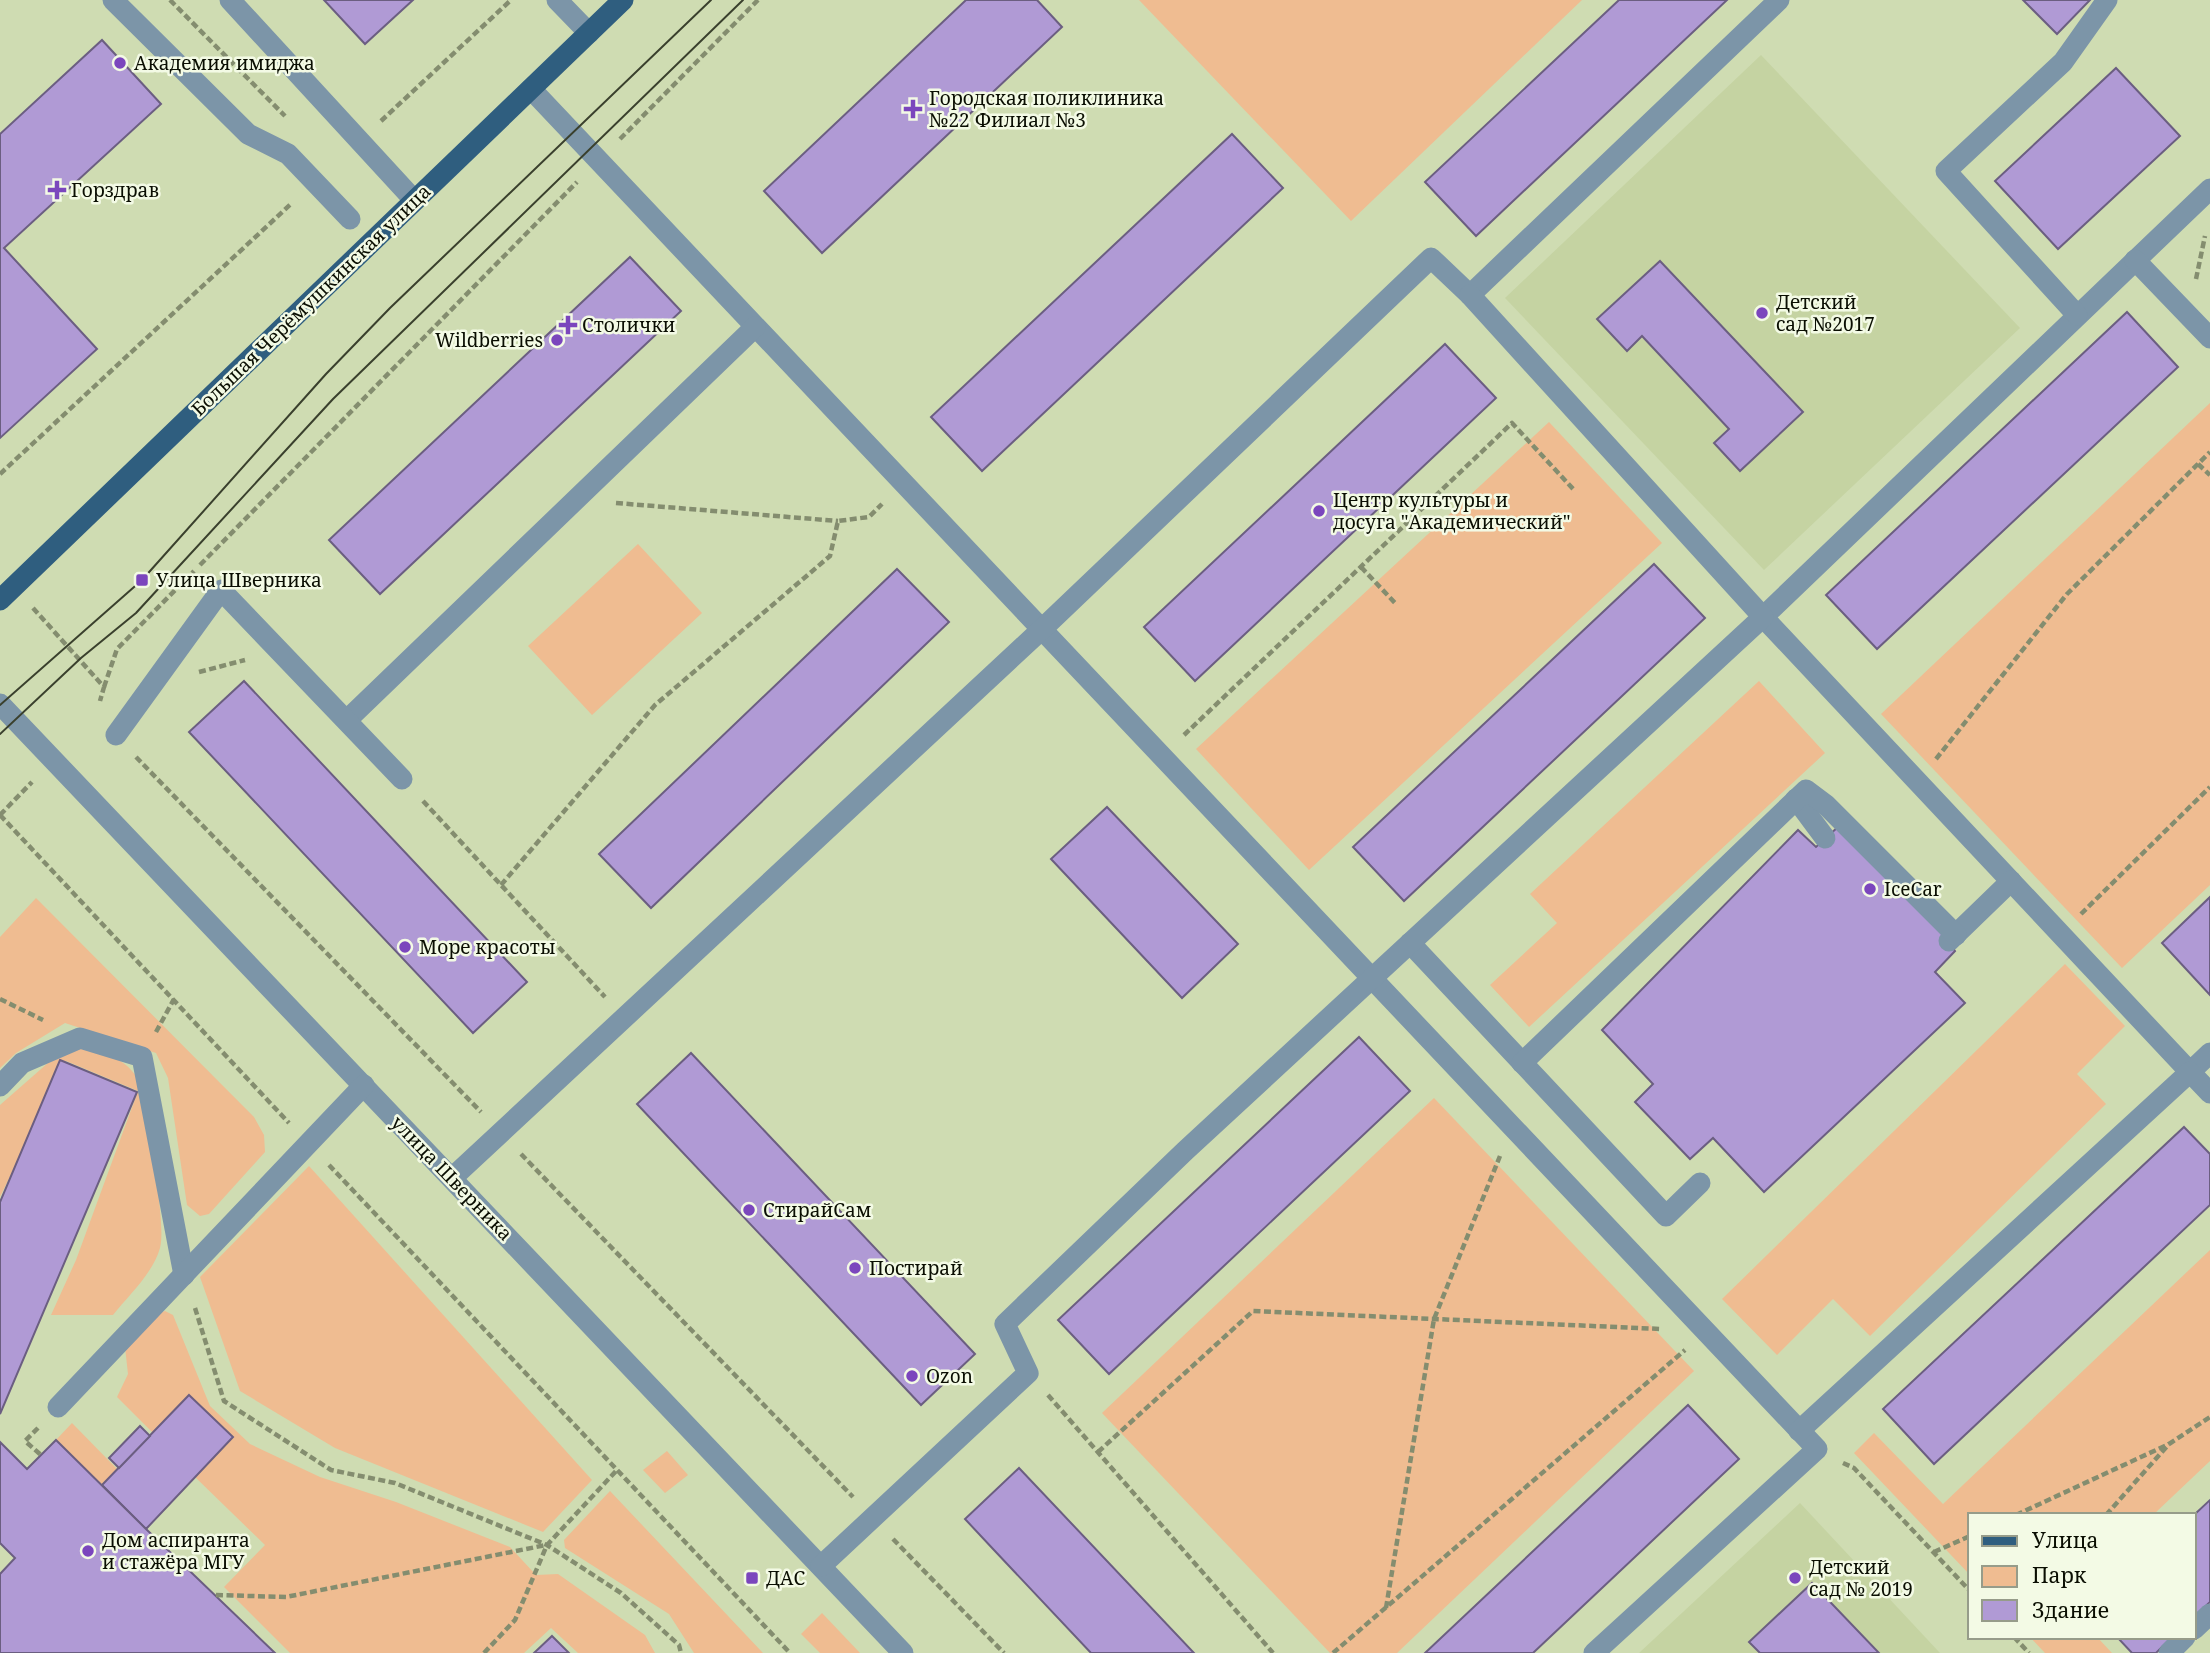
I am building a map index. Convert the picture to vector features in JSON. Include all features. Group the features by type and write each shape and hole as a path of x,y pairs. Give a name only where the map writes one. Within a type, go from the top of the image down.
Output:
{"main road":[{"name":"Большая Черёмушкинская улица","path":"7,593 623,0"}],"street":[{"path":"113,0 248,134 288,155 350,219"},
{"path":"230,0 414,200"},
{"path":"557,0 589,33"},
{"path":"1470,295 1779,0"},
{"path":"2077,315 1946,171 2063,62 2107,0"},
{"path":"531,89 1817,1449 1594,1653"},
{"path":"821,1566 1028,1373 1005,1324 1372,978 1763,617 2210,189"},
{"path":"452,1178 1041,630 1431,258 1470,295 1763,617 2210,1093"},
{"path":"2135,260 2210,338"},
{"path":"347,720 755,327"},
{"path":"116,735 220,590 402,779"},
{"name":"улица Шверника","path":"0,704 903,1653"},
{"path":"1522,1063 1806,790 1826,805 1952,938 2011,881"},
{"path":"1796,799 1825,838"},
{"path":"1410,943 1666,1216 1700,1183"},
{"path":"0,1086 22,1063 80,1038 142,1057 184,1275"},
{"path":"1799,1431 2210,1053"},
{"path":"58,1407 364,1085"},
{"path":"2196,1627 2210,1614"},
{"path":"2169,1653 2183,1639"}],"path":[{"path":"170,0 295,126"},
{"path":"359,141 511,0"},
{"path":"758,0 117,649 97,716 1004,1653"},
{"path":"0,474 315,182"},
{"path":"2189,316 2206,228"},
{"path":"1162,757 1512,424 1575,491"},
{"path":"1918,782 2067,594 2210,452"},
{"path":"2198,464 2210,475"},
{"path":"576,499 838,521 869,517 903,484"},
{"path":"501,885 655,705 830,556 838,521"},
{"path":"1361,567 1396,604"},
{"path":"7,593 104,687"},
{"path":"36,779 0,815 790,1653"},
{"path":"402,779 625,1018"},
{"path":"2061,935 2210,787"},
{"path":"1386,1608 1434,1319 1512,1126"},
{"path":"184,1275 224,1401 331,1470 395,1483 547,1545 621,1593 679,1646 681,1653"},
{"path":"1098,1452 1253,1311 1707,1331"},
{"path":"1333,1653 1707,1331"},
{"path":"1028,1373 1273,1653"},
{"path":"2019,1513 2169,1444 2210,1417"},
{"path":"2108,1513 2169,1444"},
{"path":"1817,1449 1854,1468 1968,1589"},
{"path":"484,1653 515,1620 547,1545 617,1470"},
{"path":"1934,1552 1968,1537"},
{"path":"216,1595 286,1597 547,1545"},
{"path":"2016,1639 2029,1653"}],"shaded area":[{"name":"Детский сад №2017","path":"1761,55 2020,328 1764,570 1505,298"},
{"name":"Детский сад № 2019","path":"1800,1503 1940,1653 1639,1653"}],"green space":[{"path":"1139,0 1582,0 1351,221"},
{"path":"2210,403 2210,885 2122,968 1881,714"},
{"path":"1549,422 1662,543 1309,870 1196,749"},
{"path":"638,544 702,613 592,715 528,646"},
{"path":"1759,681 1825,753 1529,1027 1490,985 1557,923 1530,894"},
{"path":"36,898 254,1117 264,1135 265,1152 209,1214 200,1216 187,1205 168,1078 156,1053 65,1023 16,1053 0,1068 0,937"},
{"path":"2065,964 2125,1026 2077,1074 2106,1104 1870,1336 1833,1299 1777,1355 1722,1299"},
{"path":"85,1046 112,1056 126,1065 142,1087 161,1217 160,1248 146,1275 113,1315 51,1315 76,1260 138,1091 66,1061 0,1197 0,1105 57,1055"},
{"path":"1434,1098 1694,1371 1397,1653 1330,1653 1102,1413"},
{"path":"309,1166 592,1480 543,1532 335,1448 240,1391 200,1277"},
{"path":"2210,1250 2210,1461 2155,1513 1968,1513 1968,1573 1854,1453 1874,1433 1943,1504"},
{"path":"165,1311 173,1315 210,1406 250,1444 320,1477 396,1502 510,1547 536,1575 558,1574 645,1635 655,1653 578,1653 551,1628 524,1653 290,1653 224,1587 265,1545 195,1477 233,1436 189,1395 153,1433 117,1397 128,1374 125,1347 157,1314"},
{"path":"72,1423 118,1470 102,1485 56,1440"},
{"path":"667,1451 688,1475 665,1493 643,1470"},
{"path":"610,1491 763,1653 694,1653 669,1614 565,1548 564,1540"},
{"path":"822,1613 860,1653 820,1653 801,1634"},
{"path":"2032,1639 2099,1639 2112,1653 2045,1653"}],"building":[{"path":"324,0 413,0 365,44"},
{"name":"Городская поликлиника №22 Филиал №3","path":"966,0 1037,0 1062,27 822,253 764,191"},
{"path":"1619,0 1727,0 1476,236 1425,182"},
{"path":"2023,0 2090,0 2057,34"},
{"path":"102,40 161,104 4,248 97,349 0,438 0,134"},
{"path":"2116,68 2180,136 2058,249 1995,181"},
{"path":"1232,134 1283,188 982,471 931,417"},
{"path":"630,257 681,311 380,594 329,540"},
{"path":"1660,261 1803,412 1740,471 1714,443 1729,429 1642,336 1627,351 1597,319"},
{"path":"2127,312 2178,367 1877,649 1826,595"},
{"path":"1445,344 1496,398 1195,681 1144,627"},
{"path":"1654,564 1705,618 1404,901 1353,847"},
{"path":"897,569 949,622 651,908 599,854"},
{"path":"244,681 527,982 473,1033 189,732"},
{"path":"1107,807 1238,944 1182,998 1051,859"},
{"path":"1838,827 1949,941 1955,951 1935,972 1965,1003 1764,1192 1713,1138 1690,1159 1635,1102 1653,1084 1602,1030 1798,830 1816,847"},
{"path":"2210,897 2210,995 2162,943"},
{"path":"1359,1037 1410,1091 1109,1374 1058,1320"},
{"path":"691,1053 975,1354 921,1405 637,1104"},
{"path":"60,1060 137,1092 0,1414 0,1202"},
{"path":"2184,1127 2210,1154 2210,1205 1934,1464 1883,1409"},
{"path":"189,1395 233,1437 146,1529 102,1485"},
{"path":"1688,1405 1739,1459 1533,1653 1425,1653"},
{"path":"140,1426 150,1436 119,1468 109,1458"},
{"name":"Дом аспиранта и стажёра МГУ","path":"56,1440 275,1653 0,1653 0,1574 15,1558 0,1543 0,1442 27,1469"},
{"path":"1019,1468 1194,1653 1091,1653 965,1519"},
{"path":"2210,1500 2210,1602 2196,1615 2196,1513"},
{"path":"1812,1583 1879,1653 1760,1653 1749,1642"},
{"path":"552,1636 569,1653 534,1653"},
{"path":"2119,1639 2170,1639 2156,1653 2132,1653"}],"tram line":[{"path":"0,705 142,580 326,374 390,308 711,0"},
{"path":"0,734 81,658 136,613 333,399 743,0"}],"place":[{"name":"Академия имиджа","path":"120,63"},
{"name":"Городская поликлиника №22 Филиал №3","path":"913,109"},
{"name":"Горздрав","path":"57,190"},
{"name":"Детский сад №2017","path":"1762,313"},
{"name":"Столички","path":"568,325"},
{"name":"Wildberries","path":"557,340"},
{"name":"Центр культуры и досуга \"Академический\"","path":"1319,511"},
{"name":"Улица Шверника","path":"142,580"},
{"name":"IceCar","path":"1870,889"},
{"name":"Море красоты","path":"405,947"},
{"name":"СтирайСам","path":"749,1210"},
{"name":"Постирай","path":"855,1268"},
{"name":"Ozon","path":"912,1376"},
{"name":"Дом аспиранта и стажёра МГУ","path":"88,1551"},
{"name":"ДАС","path":"752,1578"},
{"name":"Детский сад № 2019","path":"1795,1578"}]}
